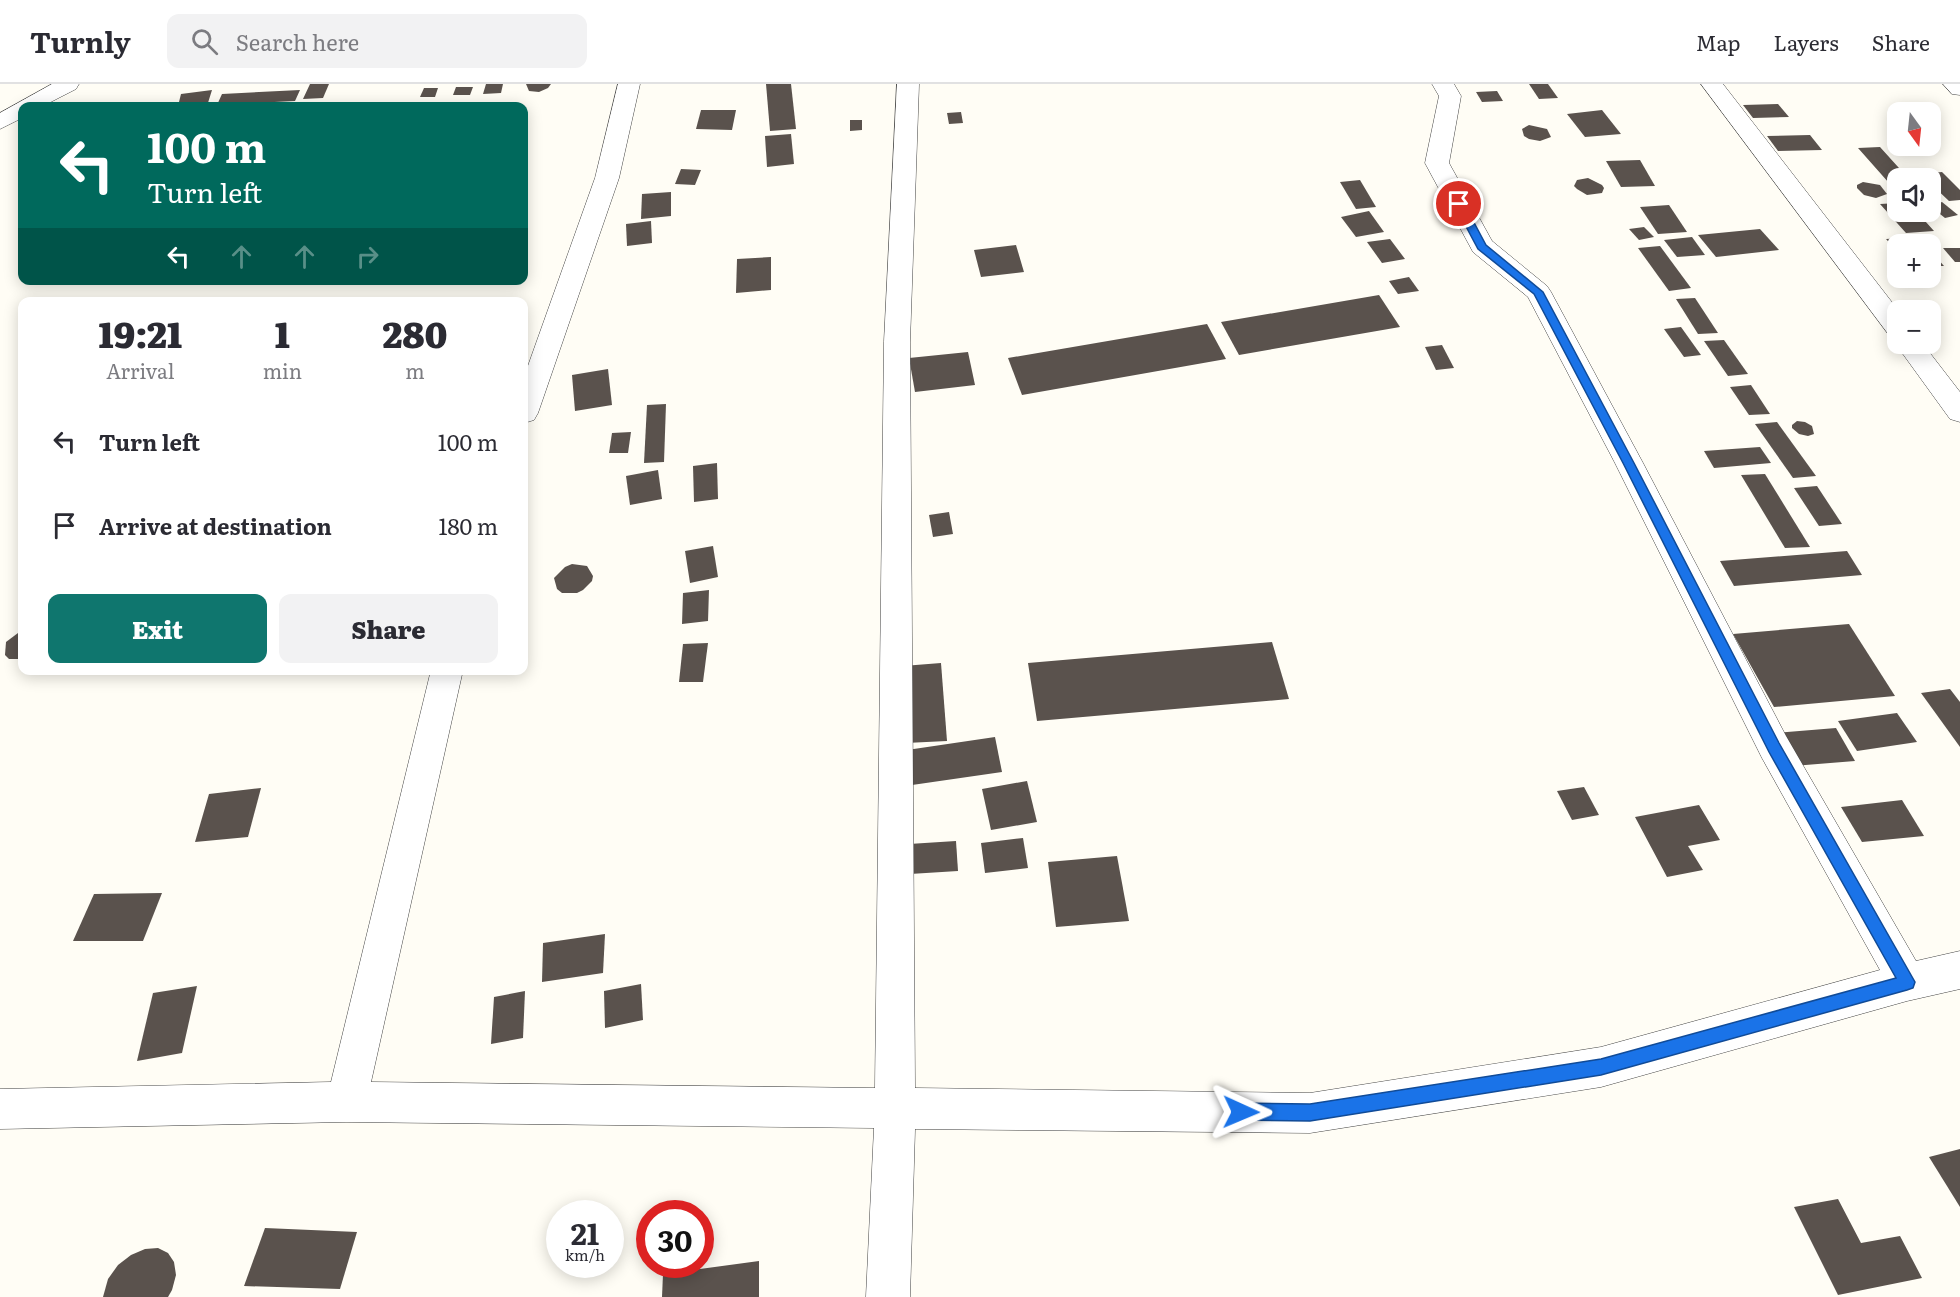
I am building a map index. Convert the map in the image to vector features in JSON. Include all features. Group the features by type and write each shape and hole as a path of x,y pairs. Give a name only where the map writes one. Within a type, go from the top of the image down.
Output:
{"street":[{"path":"35,102 68,84"},
{"path":"528,402 566,301 607,178 629,84"},
{"path":"888,1297 895,1107 897,342 908,84"},
{"path":"1443,84 1450,96 1437,162 1482,246 1538,292 1629,463 1774,747 1907,982"},
{"path":"1712,84 1887,315"},
{"path":"1954,84 1960,89"},
{"path":"0,122 18,111"},
{"path":"1916,354 1959,408"},
{"path":"346,1102 446,675"},
{"path":"0,1109 346,1102 1310,1113 1601,1067 1907,982 1960,970"}],"building":[{"path":"310,84 329,84 323,98 303,99"},
{"path":"486,84 503,84 501,93 483,94"},
{"path":"526,84 551,84 539,92 529,91"},
{"path":"766,84 791,84 796,129 770,131"},
{"path":"1529,84 1548,84 1558,98 1539,99"},
{"path":"456,87 473,87 470,95 453,95"},
{"path":"424,88 438,88 435,97 420,97"},
{"path":"212,90 208,102 179,102 181,94"},
{"path":"300,90 295,101 276,102 218,102 222,94"},
{"path":"1497,91 1503,101 1482,102 1476,92"},
{"path":"1778,104 1789,117 1753,118 1743,105"},
{"path":"701,110 736,110 732,130 696,129"},
{"path":"1602,110 1621,134 1585,137 1567,114"},
{"path":"961,112 963,123 949,124 947,113"},
{"path":"850,120 862,120 862,130 850,131"},
{"path":"1529,125 1547,129 1551,137 1540,141 1529,139 1524,136 1522,129"},
{"path":"791,134 794,164 767,167 765,136"},
{"path":"1810,135 1822,150 1778,151 1767,136"},
{"path":"1880,147 1899,168 1887,168 1887,181 1858,148"},
{"path":"1640,160 1655,186 1621,187 1606,161"},
{"path":"681,169 701,170 695,185 675,184"},
{"path":"1941,172 1960,190 1960,200 1949,201 1941,193"},
{"path":"1588,178 1602,185 1604,188 1602,193 1587,195 1574,186 1577,180"},
{"path":"1360,180 1376,207 1356,209 1340,182"},
{"path":"1863,182 1880,185 1887,194 1876,198 1864,195 1857,185"},
{"path":"671,192 671,216 641,219 642,194"},
{"path":"1941,202 1958,215 1945,218 1941,215"},
{"path":"1880,204 1887,204 1887,212"},
{"path":"1669,205 1687,232 1658,234 1640,207"},
{"path":"1369,211 1384,232 1356,237 1341,217"},
{"path":"651,221 652,243 627,246 626,224"},
{"path":"1896,222 1926,222 1934,231 1906,233"},
{"path":"1644,227 1654,237 1639,240 1629,229"},
{"path":"1760,229 1779,250 1716,257 1698,235"},
{"path":"1692,237 1705,255 1677,257 1664,240"},
{"path":"1390,239 1405,259 1382,263 1367,242"},
{"path":"1016,245 1024,272 981,277 974,250"},
{"path":"1660,246 1691,288 1669,291 1638,248"},
{"path":"1943,248 1960,248 1960,262 1955,262"},
{"path":"771,257 771,290 736,293 737,259"},
{"path":"1409,277 1419,291 1398,294 1389,281"},
{"path":"1379,295 1400,327 1239,355 1221,322"},
{"path":"1695,298 1718,333 1698,334 1676,299"},
{"path":"1207,324 1226,359 1022,395 1008,358"},
{"path":"1681,327 1701,355 1684,357 1664,329"},
{"path":"1724,340 1748,374 1728,376 1704,341"},
{"path":"1442,345 1454,368 1436,370 1425,347"},
{"path":"968,352 975,385 915,392 909,358"},
{"path":"608,369 612,405 575,411 572,375"},
{"path":"1751,385 1770,414 1749,415 1730,387"},
{"path":"666,404 664,462 644,463 647,405"},
{"path":"1797,421 1812,426 1814,434 1808,436 1799,434 1792,428"},
{"path":"1777,422 1816,476 1793,478 1755,424"},
{"path":"631,432 628,453 609,453 612,433"},
{"path":"1760,447 1771,463 1714,468 1704,451"},
{"path":"717,463 718,499 694,502 693,466"},
{"path":"658,470 662,499 630,505 626,476"},
{"path":"1765,474 1810,547 1785,548 1741,475"},
{"path":"1817,486 1842,524 1819,526 1794,488"},
{"path":"949,512 953,534 933,537 929,515"},
{"path":"713,546 718,577 690,583 685,551"},
{"path":"1847,551 1862,575 1734,586 1720,561"},
{"path":"572,564 587,566 593,576 592,581 577,593 562,593 557,589 554,578 565,567"},
{"path":"709,590 708,621 682,624 683,593"},
{"path":"1849,624 1895,696 1774,707 1733,634"},
{"path":"18,633 18,659 9,659 5,655 6,642"},
{"path":"1272,642 1289,699 1037,721 1028,663"},
{"path":"708,643 703,682 679,682 683,644"},
{"path":"941,663 947,741 906,743 903,666"},
{"path":"1950,689 1960,702 1960,747 1921,693"},
{"path":"1897,713 1917,742 1857,751 1838,721"},
{"path":"1836,728 1855,761 1793,766 1774,733"},
{"path":"995,737 1002,772 912,785 907,750"},
{"path":"1027,781 1037,822 991,830 982,789"},
{"path":"1584,787 1599,815 1572,820 1557,791"},
{"path":"261,788 248,837 195,842 209,794"},
{"path":"1902,800 1924,836 1862,842 1841,807"},
{"path":"1699,805 1720,840 1688,846 1703,870 1667,877 1635,817"},
{"path":"1023,838 1028,868 985,873 981,843"},
{"path":"956,841 958,871 910,874 909,844"},
{"path":"1117,856 1129,921 1056,927 1048,862"},
{"path":"162,893 143,941 73,941 94,894"},
{"path":"605,934 603,973 542,982 543,943"},
{"path":"641,984 643,1020 605,1028 604,991"},
{"path":"197,986 182,1053 137,1061 153,993"},
{"path":"525,991 523,1038 491,1044 494,997"},
{"path":"1960,1149 1960,1207 1929,1157"},
{"path":"1838,1199 1861,1243 1900,1236 1922,1278 1838,1295 1794,1207"},
{"path":"265,1228 357,1232 340,1289 244,1286"},
{"path":"158,1248 168,1253 174,1262 176,1275 168,1297 103,1297 108,1279 118,1265 131,1255 145,1249"},
{"path":"759,1261 759,1297 662,1297 663,1278 714,1278 714,1267"}],"route":[{"path":"1241,1112 1310,1113 1601,1067 1907,982 1774,747 1629,463 1538,292 1482,246 1459,204"}]}
